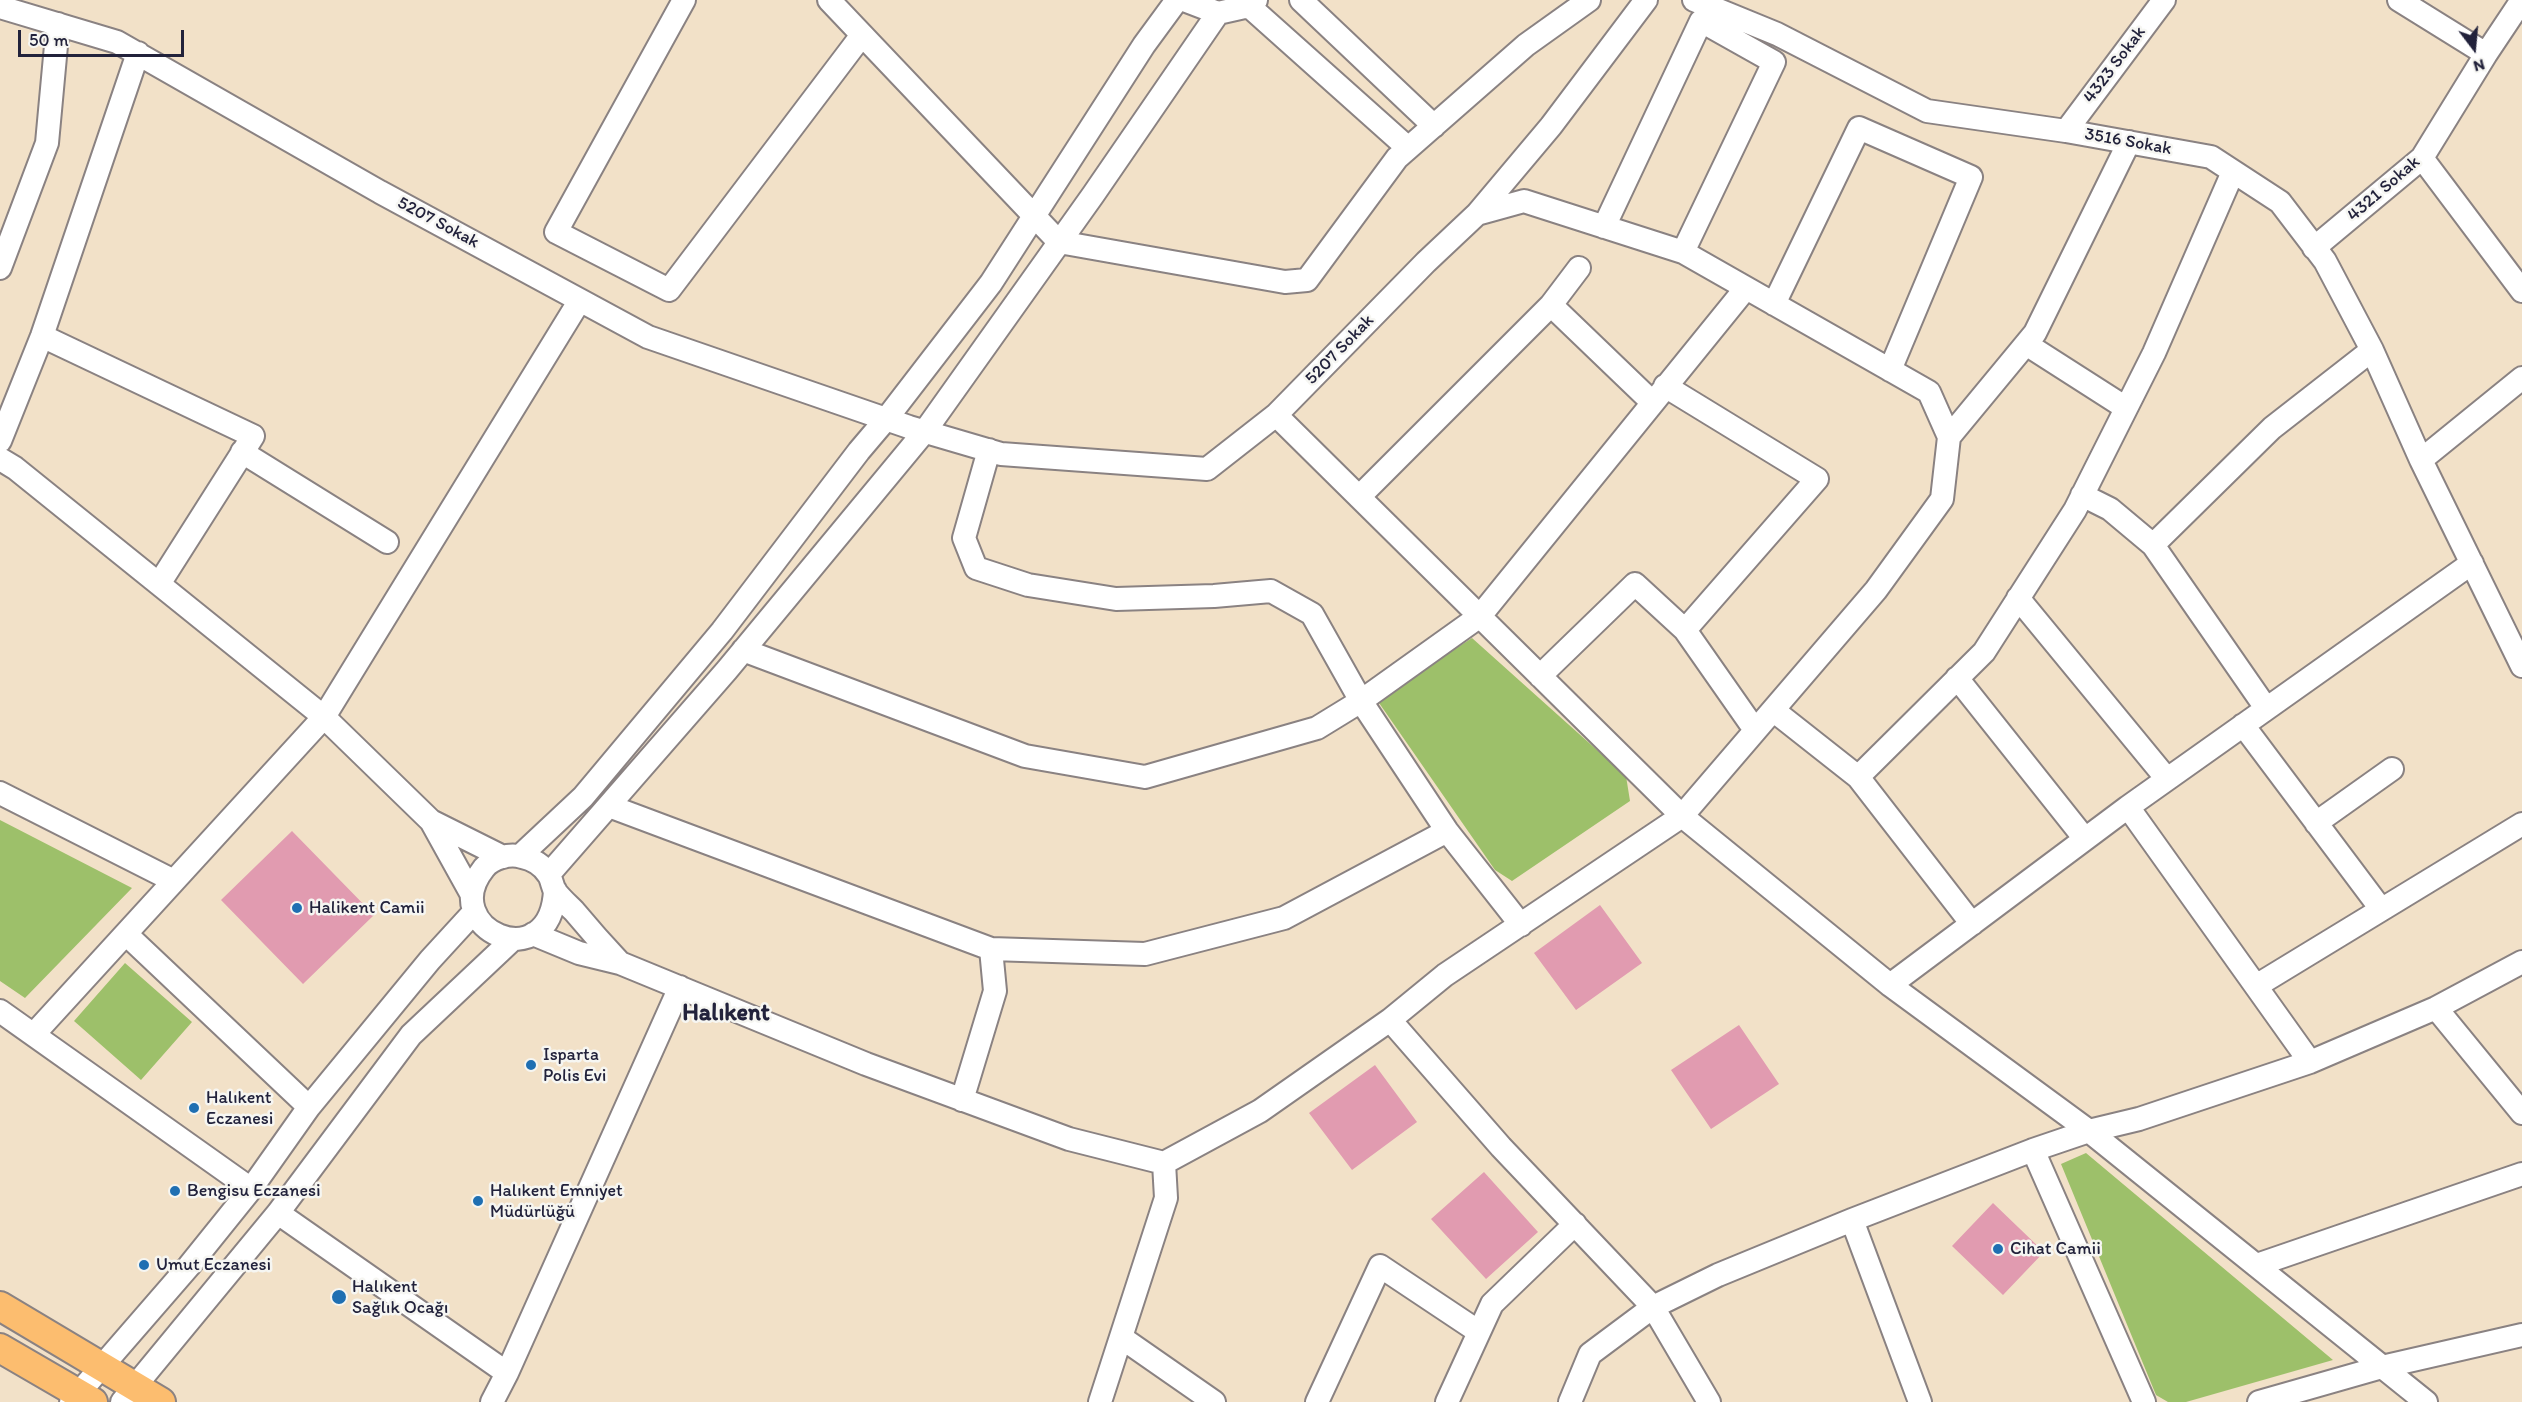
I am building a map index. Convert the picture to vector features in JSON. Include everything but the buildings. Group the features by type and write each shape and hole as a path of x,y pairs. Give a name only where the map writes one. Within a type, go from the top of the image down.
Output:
{"main road":[{"path":"0,1306 100,1366 129,1394 161,1402"},
{"path":"0,1348 81,1399"}],"street":[{"path":"684,0 556,232 669,290 862,34"},
{"path":"829,0 1059,242 1285,282 1307,280 1397,158 1408,147 1526,45 1589,0"},
{"path":"81,1399 100,1366 189,1266 251,1189 309,1107 473,904 476,878 487,865 511,856 583,797 722,631 991,283 1144,45 1177,0"},
{"path":"1184,0 1218,13 1252,3 1408,147"},
{"path":"1301,0 1434,126"},
{"name":"3516 Sokak","path":"1694,0 1777,34 1927,111 2066,131 2211,158 2280,202 2325,261 2372,350 2421,460 2522,666"},
{"name":"4323 Sokak","path":"2066,131 2164,0"},
{"path":"2399,0 2486,54"},
{"name":"4321 Sokak","path":"2314,248 2422,158 2486,54 2521,3"},
{"name":"5207 Sokak","path":"0,7 117,42 380,192 648,337 925,431 1001,454 1207,468 1276,415 1418,271 1478,214 1551,126 1636,4"},
{"path":"129,1394 278,1213 411,1035 523,937 546,923 554,908 552,882 609,806 743,650 925,431 1218,13"},
{"path":"1604,227 1701,21 1774,62 1683,252"},
{"path":"0,268 47,143 58,24"},
{"path":"0,441 42,336 138,53"},
{"path":"1774,304 1859,128 1971,177 1890,370"},
{"path":"1949,437 2035,333 2128,142"},
{"path":"2422,158 2522,291"},
{"path":"1858,777 1984,652 2075,510 2154,353 2233,172"},
{"path":"0,459 15,468 324,717 431,821 484,927 499,936 523,937 620,963 866,1064 962,1100 1069,1139 1164,1163 1260,1111 1390,1020 1445,975 1682,816 1876,590 1942,499 1949,437 1929,392 1683,252 1524,201 1478,214"},
{"path":"1359,497 1551,305 1579,268"},
{"path":"743,650 1025,756 1145,777 1317,728 1360,701 1480,616 1746,288"},
{"path":"34,1034 324,717 580,300"},
{"path":"1551,305 1658,394 1817,479 1685,630"},
{"path":"42,336 253,436 159,584"},
{"path":"2026,344 2126,408"},
{"path":"2153,545 2272,428 2372,350"},
{"path":"2421,460 2522,378"},
{"path":"1276,415 1682,816 1890,985 2089,1131 2426,1402"},
{"path":"989,450 964,538 976,568 1028,585 1116,599 1214,596 1271,591 1312,614 1360,701 1447,831 1521,925"},
{"path":"242,452 387,542"},
{"path":"2082,495 2110,508 2153,545 2266,708"},
{"path":"1890,985 2128,807 2472,563"},
{"path":"1540,676 1635,584 1685,630 1755,730"},
{"path":"2018,598 2167,779"},
{"path":"1957,678 2085,839"},
{"path":"1773,710 1858,777 1972,924"},
{"path":"2243,725 2380,909"},
{"path":"2316,823 2392,769"},
{"path":"0,793 174,881"},
{"path":"609,806 991,950 1145,954 1284,918 1447,831"},
{"path":"2128,807 2310,1062"},
{"path":"431,821 511,856 536,862 620,963"},
{"path":"2256,986 2522,824"},
{"path":"126,934 309,1107"},
{"path":"962,1100 995,991 991,950"},
{"path":"1570,1402 1590,1354 1653,1307 1718,1275 2033,1150 2089,1131 2139,1119 2310,1062 2436,1008 2522,962"},
{"path":"492,1402 680,987"},
{"path":"2436,1008 2522,1113"},
{"path":"0,1011 251,1189"},
{"path":"1390,1020 1501,1147 1653,1307 1709,1402"},
{"path":"2033,1150 2144,1402"},
{"path":"1101,1402 1166,1198 1164,1163"},
{"path":"2257,1265 2522,1174"},
{"path":"278,1213 507,1373"},
{"path":"1852,1220 1920,1402"},
{"path":"1447,1402 1492,1304 1575,1224"},
{"path":"1317,1402 1380,1266 1479,1332"},
{"path":"2259,1402 2382,1367 2522,1335"},
{"path":"1122,1338 1214,1402"}],"green space":[{"path":"1472,638 1626,776 1630,801 1512,881 1495,870 1377,700"},
{"path":"0,820 132,888 25,998 0,981"},
{"path":"125,963 192,1022 141,1080 74,1021"},
{"path":"2086,1153 2333,1360 2186,1402 2168,1402 2156,1395 2061,1164"}],"place":[{"name":"Halikent Camii","path":"297,908"},
{"name":"Isparta Polis Evi","path":"531,1065"},
{"name":"Halıkent Eczanesi","path":"194,1108"},
{"name":"Bengisu Eczanesi","path":"175,1191"},
{"name":"Halıkent Emniyet Müdürlüğü","path":"478,1201"},
{"name":"Cihat Camii","path":"1998,1249"},
{"name":"Umut Eczanesi","path":"144,1265"},
{"name":"Halıkent Sağlık Ocağı","path":"339,1297"}],"district":[{"name":"Halıkent","path":"726,1014"}]}
